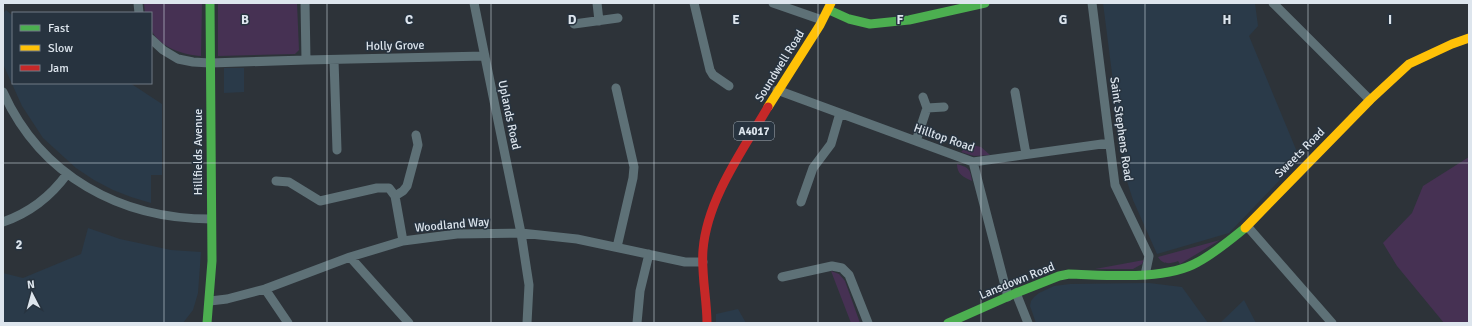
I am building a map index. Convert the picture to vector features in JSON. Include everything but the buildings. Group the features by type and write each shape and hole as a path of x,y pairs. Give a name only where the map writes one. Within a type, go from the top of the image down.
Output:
{"street":[{"name":"Hillfields Avenue","path":"207,323 212,262 210,3"},
{"path":"305,3 306,60"},
{"name":"Uplands Road","path":"474,3 521,233 529,285 527,323"},
{"path":"597,3 600,21"},
{"path":"694,3 710,70 713,75 729,86"},
{"path":"773,3 822,20"},
{"path":"830,6 850,19 870,24 909,20 986,3"},
{"name":"Saint Stephens Road","path":"1092,3 1115,185 1149,256 1145,275"},
{"path":"1273,3 1370,100"},
{"name":"Soundwell Road","path":"707,323 706,290 702,262 704,240 710,217 721,189 777,90 830,6"},
{"path":"574,24 618,18"},
{"name":"Sweets Road","path":"1145,275 1179,271 1197,263 1217,250 1247,226 1370,100 1409,64 1452,44 1469,38"},
{"name":"Holly Grove","path":"152,40 163,50 178,58 193,62 210,63 485,56"},
{"path":"334,60 337,150"},
{"path":"616,88 634,167 633,178 617,247"},
{"name":"Hilltop Road","path":"777,90 973,162 1109,143"},
{"path":"3,92 13,113 31,137 53,162 67,174 101,196 148,212 170,216 211,219"},
{"path":"1015,92 1026,154"},
{"path":"916,141 927,108 923,97"},
{"path":"927,108 944,107"},
{"path":"801,202 813,168 831,144 840,113"},
{"path":"395,196 403,191 407,186 418,145 416,135"},
{"path":"973,162 1012,295 1028,323"},
{"path":"3,222 19,215 42,200 52,192 67,174"},
{"path":"276,181 289,182 320,201 377,188 389,188 395,196 402,241"},
{"path":"1247,226 1332,323"},
{"name":"Woodland Way","path":"210,301 227,299 265,289 350,257 402,241 457,234 521,233 576,238 685,262 702,262"},
{"path":"637,323 640,291 649,254"},
{"path":"350,257 409,323"},
{"path":"782,277 832,266 842,268 849,275 868,323"},
{"name":"Lansdown Road","path":"948,323 1059,276 1069,274 1145,275"},
{"path":"265,289 288,323"}],"shaded area":[{"path":"144,3 202,3 201,56 180,52 159,41 152,31 152,12 145,12"},
{"path":"218,3 297,3 299,50 295,54 218,56"},
{"path":"1103,3 1255,3 1258,26 1249,36 1300,159 1229,233 1157,254 1133,200 1125,175"},
{"path":"6,10 12,15 12,84 3,64 3,13"},
{"path":"224,68 244,68 244,92 224,93"},
{"path":"12,84 132,84 162,104 162,175 151,175 151,203 113,190 76,168 43,138 22,106"},
{"path":"972,145 981,147 990,155 974,156 961,152"},
{"path":"1469,157 1469,323 1444,323 1397,266 1383,243 1412,213 1423,186"},
{"path":"957,164 968,169 972,181 961,175"},
{"path":"88,228 120,239 171,250 201,252 198,293 193,310 183,323 3,323 3,273 23,278 81,254"},
{"path":"1220,240 1180,264 1178,261 1164,263 1158,257"},
{"path":"1144,260 1142,264 1133,269 1095,269"},
{"path":"831,271 839,274 845,281 860,323 851,323"},
{"path":"1149,283 1182,287 1208,323 1036,323 1030,306 1034,297 1054,286 1070,284"},
{"path":"1244,300 1256,323 1220,323"},
{"path":"738,309 746,323 716,323 716,314"}],"traffic: fast":[{"path":"207,323 212,261 210,3"},
{"path":"829,10 849,19 870,24 909,20 985,3"},
{"path":"948,323 1059,276 1069,274 1135,276 1169,272 1185,268 1210,255 1245,228"}],"traffic: slow":[{"path":"768,107 820,25 831,3"},
{"path":"1245,228 1370,100 1409,64 1452,44 1469,38"}],"traffic: jam":[{"path":"707,323 703,277 703,250 711,212 728,176 768,107"}]}
